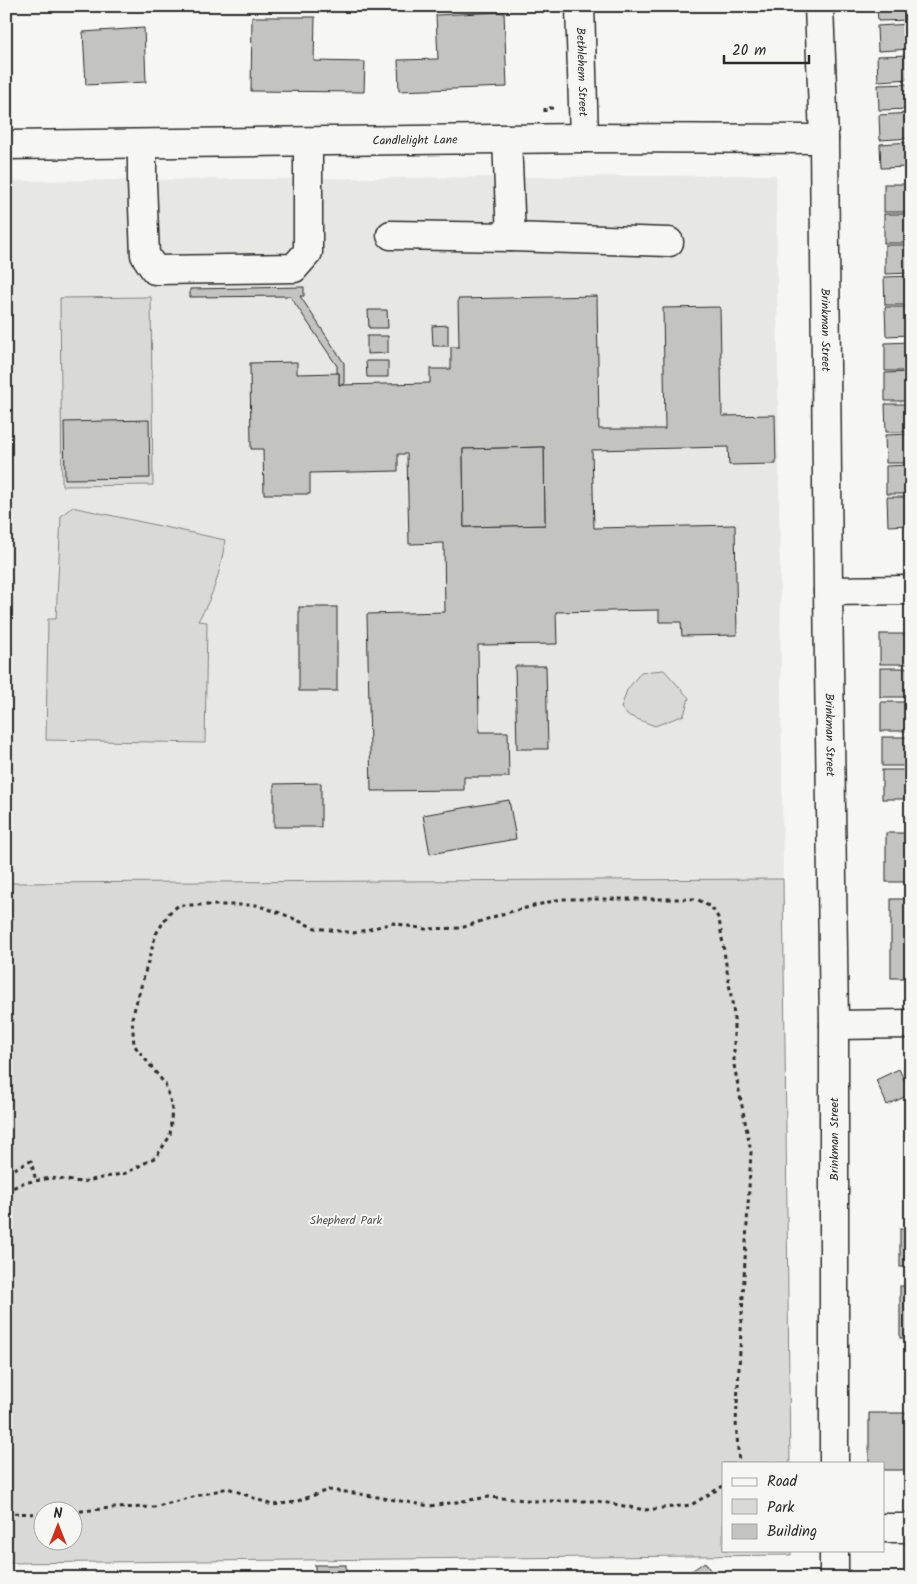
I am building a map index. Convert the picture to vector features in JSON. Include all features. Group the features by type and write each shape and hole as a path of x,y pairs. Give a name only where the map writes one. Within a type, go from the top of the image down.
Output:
{"street":[{"name":"Bethlehem Street","path":"580,6 584,138"},
{"name":"Brinkman Street","path":"819,6 824,139 834,1025 834,1462"},
{"name":"Candlelight Lane","path":"6,145 584,138 824,139"},
{"path":"507,139 511,237"},
{"path":"142,144 145,255 155,270 294,268 308,252 308,142"},
{"path":"391,235 669,242"},
{"path":"828,591 911,590"},
{"path":"834,1025 911,1024"},
{"path":"884,1528 911,1528"},
{"path":"834,1552 834,1578"}],"path":[{"path":"6,1191 24,1183 51,1178 82,1182 126,1173 156,1157 170,1136 172,1106 165,1084 134,1045 132,1018 156,934 169,913 178,905 256,905 284,914 315,928 354,933 392,923 425,929 461,928 502,914 561,898 697,898 712,908 719,919 734,1015 734,1065 751,1152 736,1422 739,1462"},
{"path":"6,1170 14,1170 31,1161 36,1181"},
{"path":"82,1511 154,1507 228,1488 272,1506 295,1502 328,1490 430,1506 489,1497 538,1501 597,1501 645,1510 691,1506 722,1487"},
{"path":"6,1514 32,1514"}],"shaded area":[{"path":"776,175 783,879 9,883 6,181"}],"green space":[{"path":"151,297 153,485 62,486 60,298"},
{"path":"72,507 225,540 216,582 198,621 207,622 205,743 46,740 48,619 56,619 61,516"},
{"path":"664,670 689,698 684,715 655,726 627,715 621,708 627,690 641,672"},
{"name":"Shepherd Park","path":"783,879 790,1462 722,1462 722,1552 791,1552 791,1555 6,1563 6,975 8,966 9,883"}],"building":[{"path":"877,6 911,6 911,20 878,21"},
{"path":"504,12 507,87 399,91 398,60 438,59 436,15"},
{"path":"252,17 315,17 314,61 365,62 364,92 251,91"},
{"path":"911,24 911,49 878,51 877,26"},
{"path":"144,28 146,82 86,85 83,32"},
{"path":"911,55 911,79 878,81 877,56"},
{"path":"911,84 911,109 879,110 878,85"},
{"path":"911,113 911,138 880,140 879,115"},
{"path":"911,142 911,167 881,168 880,144"},
{"path":"884,184 911,184 911,212 884,212"},
{"path":"884,214 911,214 911,243 884,243"},
{"path":"885,245 911,245 911,273 885,274"},
{"path":"911,276 911,305 885,305 884,277"},
{"path":"304,287 304,296 300,296 344,363 344,384 339,385 337,366 290,296 190,297 190,289"},
{"path":"597,296 599,429 665,429 663,308 720,307 722,416 775,415 776,464 729,465 728,447 592,450 594,528 735,525 737,635 682,636 681,622 659,622 659,610 556,612 557,644 478,645 479,732 508,732 509,777 464,777 464,790 371,791 367,614 445,612 444,543 409,544 407,454 398,454 398,471 310,473 310,494 264,494 263,449 251,449 250,363 297,362 297,374 339,373 339,385 430,383 430,369 451,369 451,347 459,347 458,299","holes":["544,447 545,525 464,527 463,449"]},
{"path":"885,307 911,307 911,335 886,336"},
{"path":"368,310 387,310 388,328 369,328"},
{"path":"448,325 448,346 433,346 432,326"},
{"path":"367,336 388,336 388,353 367,354"},
{"path":"911,342 911,371 885,371 885,343"},
{"path":"366,361 388,361 388,377 367,377"},
{"path":"911,372 911,401 885,401 885,373"},
{"path":"885,404 911,404 911,432 886,432"},
{"path":"149,420 150,478 65,479 64,422"},
{"path":"911,434 911,463 886,463 885,435"},
{"path":"544,447 545,525 464,527 463,449"},
{"path":"911,465 911,494 886,494 886,466"},
{"path":"887,497 911,497 911,525 888,526"},
{"path":"299,607 337,607 337,691 299,691"},
{"path":"880,634 911,634 911,664 880,664"},
{"path":"515,666 546,666 548,749 517,749"},
{"path":"880,668 911,668 911,697 880,697"},
{"path":"881,702 911,702 911,731 881,731"},
{"path":"882,737 911,737 911,766 882,766"},
{"path":"882,770 911,770 911,799 882,799"},
{"path":"321,783 321,827 274,827 274,784"},
{"path":"509,800 516,839 430,854 423,815"},
{"path":"886,833 911,833 911,882 886,882"},
{"path":"891,899 911,899 911,978 891,978"},
{"path":"899,1069 911,1094 887,1105 876,1080"},
{"path":"900,1229 911,1229 911,1267 900,1267"},
{"path":"900,1286 911,1286 911,1338 900,1338"},
{"path":"907,1353 911,1353 911,1399 907,1399"},
{"path":"869,1413 911,1413 911,1470 884,1470 884,1462 869,1462"},
{"path":"705,1562 715,1578 681,1578"},
{"path":"315,1565 346,1565 346,1578 315,1578"},
{"path":"94,1573 125,1573 125,1578 94,1578"}]}
